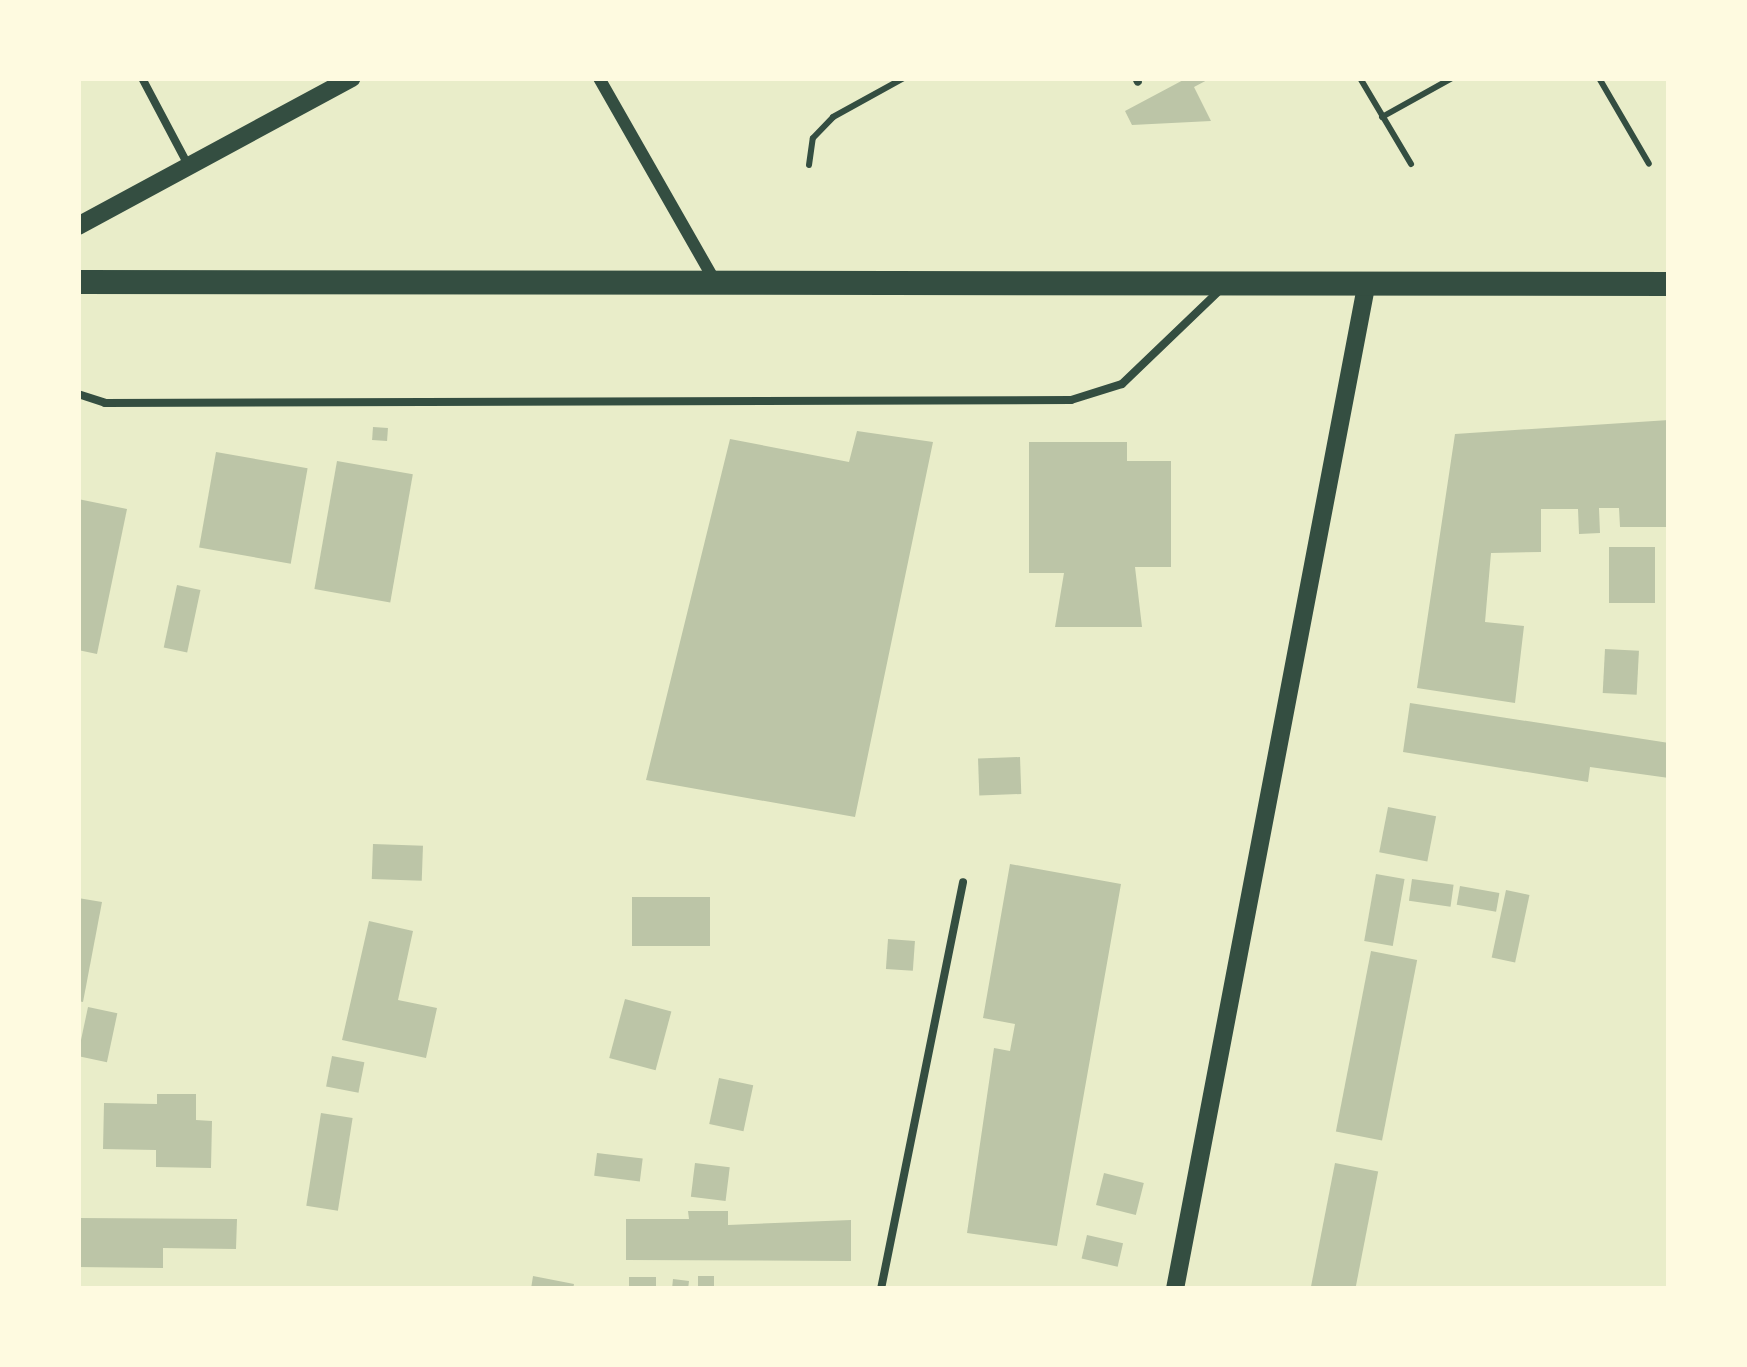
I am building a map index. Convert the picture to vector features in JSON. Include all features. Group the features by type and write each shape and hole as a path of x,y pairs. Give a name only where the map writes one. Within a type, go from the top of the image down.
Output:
{"highway":[{"path":"78,282 1669,284"}],"street":[{"path":"78,226 352,78"},
{"path":"599,78 714,281"},
{"path":"1175,1289 1366,286"}],"lane":[{"path":"142,78 189,166"},
{"path":"78,394 105,403 1071,400 1122,384 1160,356 1226,284"},
{"path":"881,1289 963,882"}],"path":[{"path":"809,165 813,138 832,117 904,78"},
{"path":"1360,78 1411,164"},
{"path":"1382,117 1452,78"},
{"path":"1599,78 1649,164"}],"building":[{"path":"1187,78 1211,78 1194,87 1211,121 1132,125 1125,111"},
{"path":"1669,420 1669,527 1620,527 1619,508 1599,508 1600,533 1579,534 1578,509 1541,509 1541,552 1491,553 1485,622 1524,626 1515,703 1417,688 1455,434"},
{"path":"373,427 388,428 387,441 372,440"},
{"path":"857,431 933,442 855,817 646,780 730,439 849,462"},
{"path":"1029,442 1127,442 1127,461 1171,461 1171,567 1135,567 1142,627 1055,627 1064,573 1029,573"},
{"path":"216,452 308,468 291,564 199,548"},
{"path":"337,461 413,474 390,602 314,589"},
{"path":"78,499 127,509 97,654 78,650"},
{"path":"1609,547 1655,547 1655,603 1609,603"},
{"path":"177,585 200,590 187,653 164,648"},
{"path":"1605,649 1639,651 1637,695 1603,693"},
{"path":"1410,703 1669,743 1669,778 1590,767 1588,782 1403,752"},
{"path":"1020,757 1021,794 979,795 978,758"},
{"path":"1388,807 1436,816 1427,862 1379,852"},
{"path":"373,844 423,846 422,881 372,879"},
{"path":"1010,864 1121,884 1057,1246 967,1233 994,1048 1010,1051 1015,1024 983,1018"},
{"path":"1376,874 1405,879 1393,946 1364,941"},
{"path":"1412,879 1454,885 1451,907 1409,901"},
{"path":"1460,886 1499,893 1496,912 1457,905"},
{"path":"1506,890 1529,895 1515,962 1492,957"},
{"path":"632,897 710,897 710,946 632,946"},
{"path":"78,898 102,902 83,1002 78,1001"},
{"path":"369,921 413,931 398,1000 437,1008 426,1058 342,1040"},
{"path":"888,939 915,941 913,971 886,969"},
{"path":"1371,951 1417,960 1382,1141 1336,1132"},
{"path":"625,999 671,1011 656,1070 609,1058"},
{"path":"88,1007 117,1013 107,1062 78,1056"},
{"path":"332,1056 364,1062 358,1093 326,1086"},
{"path":"719,1078 753,1085 743,1131 709,1124"},
{"path":"157,1094 196,1094 196,1120 212,1121 211,1168 156,1167 156,1150 103,1149 104,1103 157,1104"},
{"path":"321,1113 353,1118 338,1211 306,1206"},
{"path":"597,1153 643,1159 640,1181 594,1176"},
{"path":"695,1163 730,1167 726,1201 691,1197"},
{"path":"1335,1163 1378,1171 1355,1289 1311,1289"},
{"path":"1104,1173 1144,1183 1136,1215 1096,1205"},
{"path":"688,1211 728,1211 728,1225 851,1220 851,1261 626,1260 626,1219 689,1219"},
{"path":"78,1218 237,1219 236,1249 163,1248 163,1268 78,1267"},
{"path":"1087,1235 1123,1243 1118,1267 1082,1258"},
{"path":"533,1276 574,1284 573,1289 531,1289"},
{"path":"698,1276 714,1276 714,1289 698,1289"},
{"path":"629,1277 656,1277 656,1289 629,1289"},
{"path":"673,1279 689,1281 688,1289 672,1289"}]}
